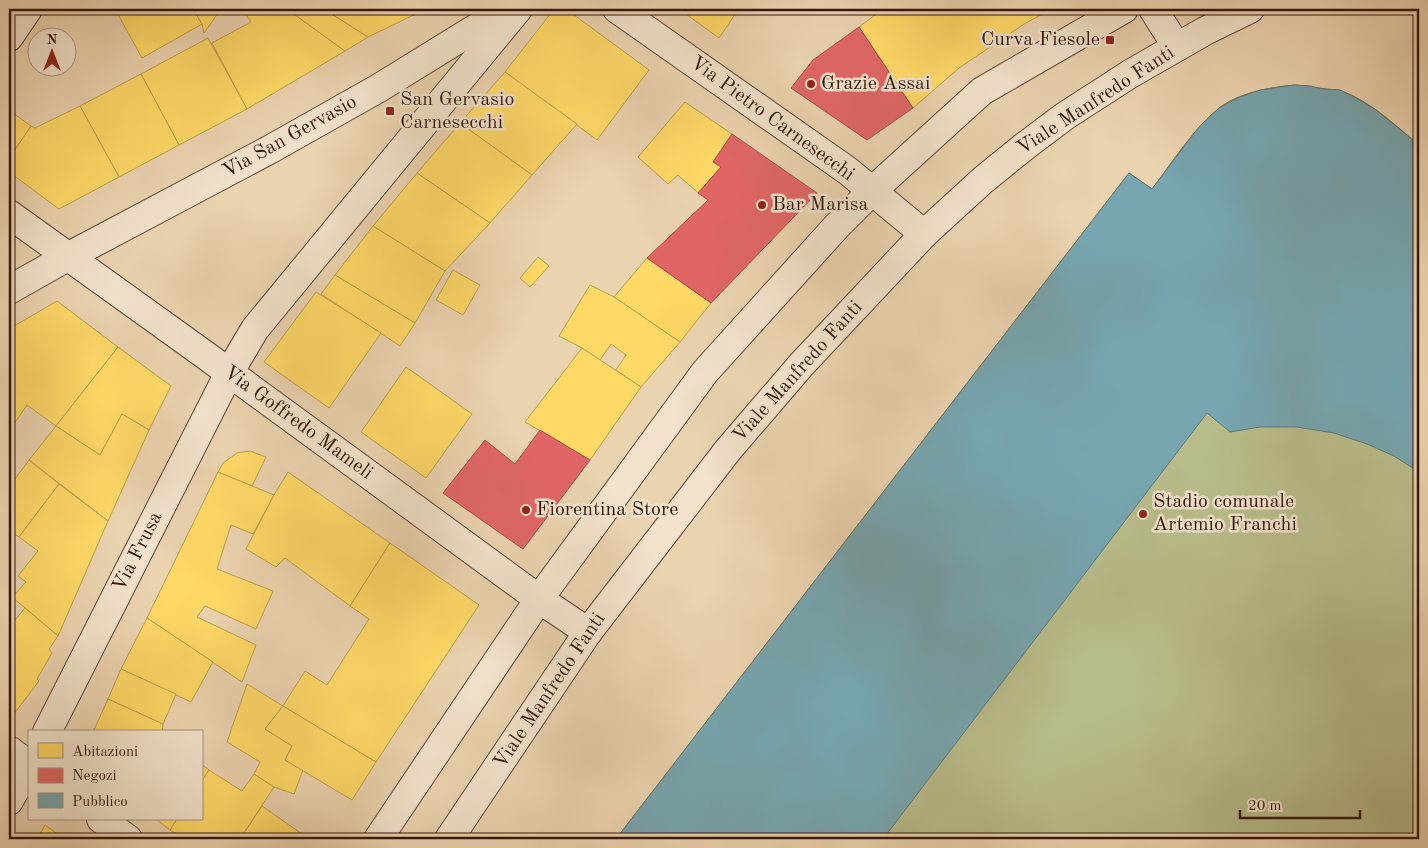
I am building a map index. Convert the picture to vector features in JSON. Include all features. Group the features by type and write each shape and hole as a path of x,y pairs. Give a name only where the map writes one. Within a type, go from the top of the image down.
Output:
{"street":[{"path":"9,37 28,9"},
{"name":"Via San Gervasio","path":"9,290 68,256 269,150 379,88 507,9"},
{"path":"229,373 255,330 518,9"},
{"name":"Via Pietro Carnesecchi","path":"617,9 848,171 924,234"},
{"path":"378,839 539,599 705,372 836,226 982,91 1124,9"},
{"path":"1153,9 1177,47"},
{"name":"Viale Manfredo Fanti","path":"449,839 588,632 728,450 801,365 924,234 983,180 1065,116 1130,74 1250,9"},
{"name":"Via Goffredo Mameli","path":"9,214 539,599 588,632"},
{"name":"Via Frusa","path":"48,730 229,373"},
{"path":"9,750 28,764"},
{"path":"9,801 28,767"},
{"path":"102,820 128,839"}],"green space":[{"name":"Stadio comunale Artemio Franchi","path":"1295,85 1338,90 1353,96 1382,115 1419,145 1419,839 616,839 1129,173 1152,189 1200,126 1226,103 1265,89"}],"building: Abitazioni":[{"path":"115,9 193,9 202,24 142,58"},
{"path":"193,9 221,9 204,33 202,24"},
{"path":"242,9 287,9 345,51 247,109 212,43 251,22"},
{"path":"287,9 324,9 368,37 345,51"},
{"path":"324,9 426,9 368,37"},
{"path":"554,9 566,9 649,70 597,140 505,72"},
{"path":"679,9 740,9 719,38"},
{"path":"883,9 1052,9 1024,24 959,68 913,108 859,27"},
{"path":"208,38 247,109 179,145 141,74"},
{"path":"505,72 577,124 532,175 460,123"},
{"path":"141,74 179,145 119,177 80,106"},
{"path":"685,102 732,134 713,162 721,167 698,193 678,175 668,184 638,157"},
{"path":"80,106 119,177 59,209 9,172 9,158 31,126 35,128"},
{"path":"9,110 31,126 9,158"},
{"path":"460,123 532,175 490,223 417,173"},
{"path":"417,173 490,223 445,271 373,226"},
{"path":"1129,173 1239,257 797,839 616,839"},
{"path":"373,226 445,271 415,323 335,275"},
{"path":"538,257 549,266 530,287 520,278"},
{"path":"647,258 711,303 680,342 614,297"},
{"path":"453,270 480,285 463,315 436,300"},
{"path":"335,275 415,323 400,346 321,294"},
{"path":"590,285 614,297 680,342 641,387 616,370 626,355 611,344 600,360 559,336"},
{"path":"316,292 381,333 329,408 264,362"},
{"path":"57,301 118,347 56,426 27,405 14,424 9,419 9,329"},
{"path":"118,347 171,386 149,430 122,414 100,455 56,426"},
{"path":"582,348 641,387 590,460 525,422"},
{"path":"406,367 472,414 426,478 361,432"},
{"path":"122,414 149,430 108,521 29,460 56,426 100,455"},
{"path":"250,451 266,457 252,486 218,472 223,463 237,453"},
{"path":"29,460 59,484 19,537 9,530 9,487"},
{"path":"218,472 274,495 253,534 231,525 217,569 273,591 256,629 205,606 197,617 256,645 242,682 147,618"},
{"path":"288,472 390,543 350,606 285,558 276,567 246,549"},
{"path":"59,484 108,521 58,636 12,597 26,582 18,576 38,551 19,537"},
{"path":"390,543 479,605 376,762 283,706 305,671 327,685 369,619 350,606"},
{"path":"25,608 58,636 49,649 52,653 37,679 39,681 14,714 9,709 9,627"},
{"path":"147,618 213,662 191,702 121,669"},
{"path":"121,669 176,694 163,724 108,699"},
{"path":"247,684 283,706 265,729 292,746 285,760 303,770 294,794 274,787 254,774 260,762 227,742"},
{"path":"108,699 163,724 162,730 94,730"},
{"path":"283,706 376,762 352,800 285,760 292,746 265,729"},
{"path":"202,765 209,770 202,780"},
{"path":"209,770 242,791 254,774 274,787 240,839 185,839 170,830 176,820 202,820 202,780"},
{"path":"262,806 309,839 240,839"},
{"path":"157,820 176,820 170,830"},
{"path":"45,825 65,839 37,839"}],"building: Negozi":[{"path":"859,27 913,108 867,140 791,88 813,60"},
{"path":"732,134 817,193 711,303 647,258 708,200 698,193 721,167 713,162"},
{"path":"540,430 590,460 523,549 443,493 485,440 515,464"}],"building: Pubblico":[{"path":"1295,85 1340,90 1376,110 1419,145 1419,472 1394,456 1367,444 1334,433 1297,427 1260,427 1230,432 1207,413 883,839 616,839 1129,173 1152,189 1199,127 1219,108 1240,97 1260,90"}],"place":[{"name":"Curva Fiesole","path":"1110,40"},
{"name":"Grazie Assai","path":"811,84"},
{"name":"San Gervasio Carnesecchi","path":"390,111"},
{"name":"Bar Marisa","path":"762,205"},
{"name":"Fiorentina Store","path":"526,510"},
{"name":"Stadio comunale Artemio Franchi","path":"1143,514"}]}
